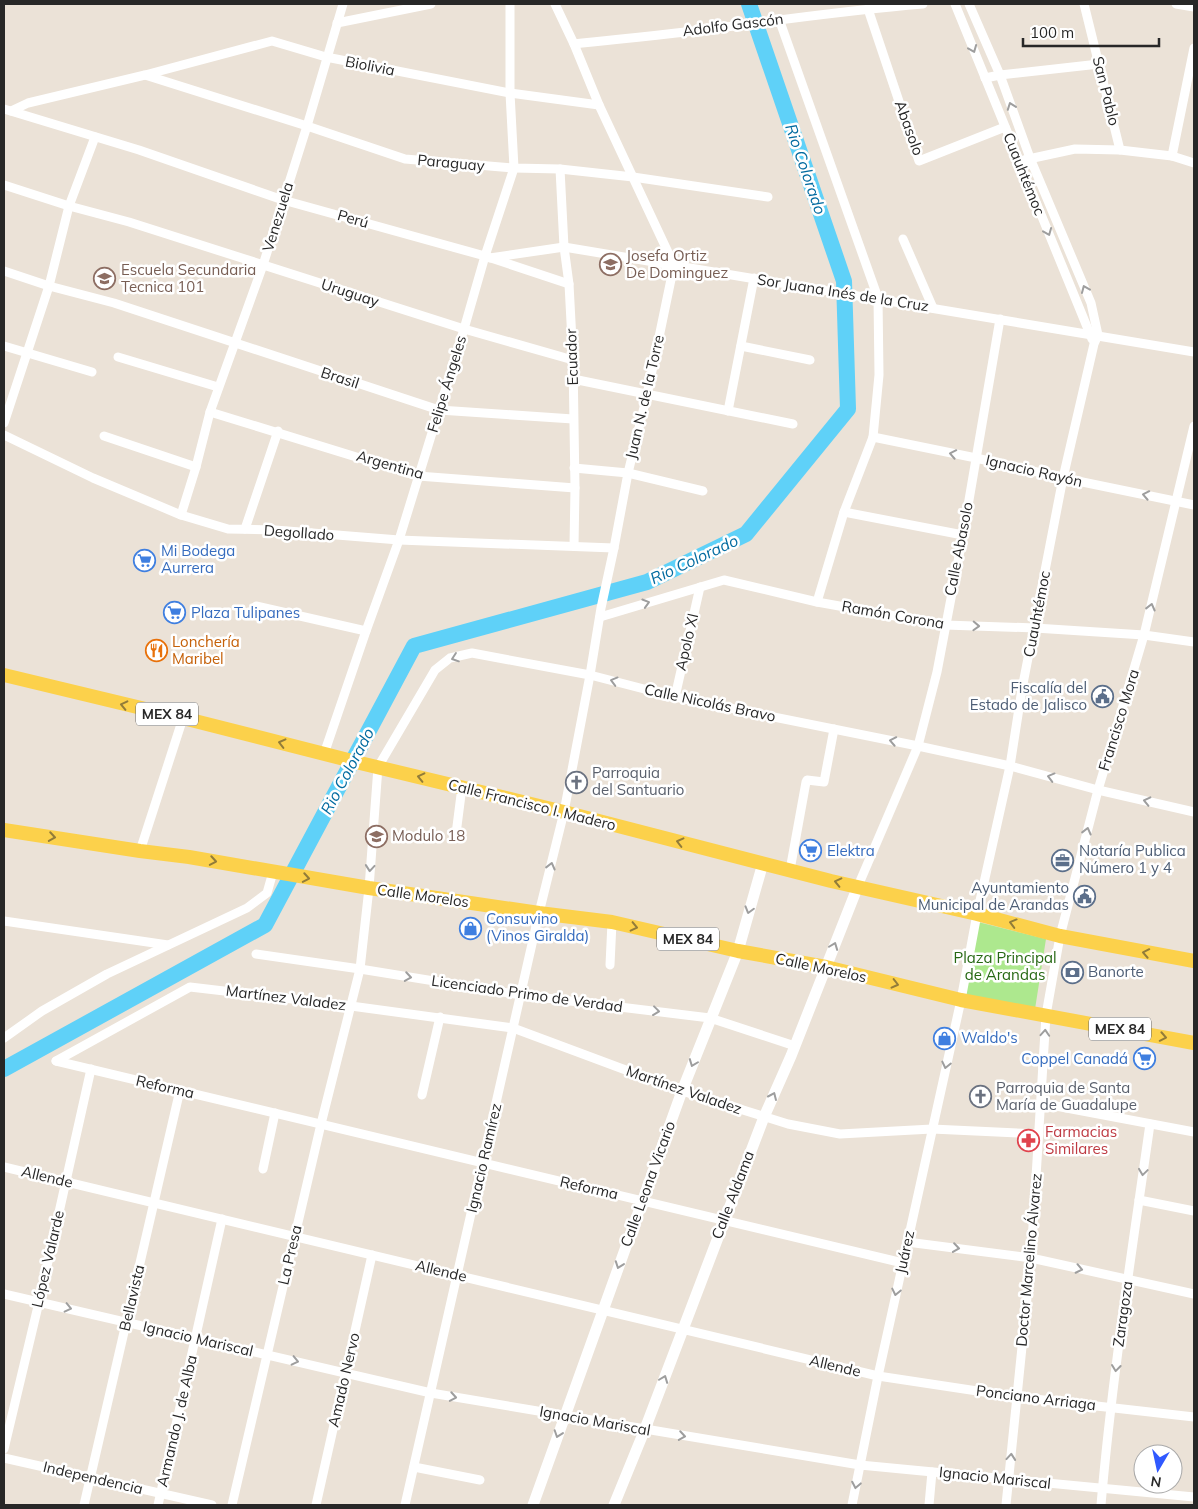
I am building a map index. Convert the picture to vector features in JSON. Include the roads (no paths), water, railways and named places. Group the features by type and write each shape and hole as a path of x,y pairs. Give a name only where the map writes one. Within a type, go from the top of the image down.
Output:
{"main road":[{"name":"Calle Francisco I. Madero","path":"4,675 1060,936"},
{"name":"Calle Morelos","path":"4,830 188,857 369,888 612,922 738,951 826,967 961,1000 1046,1015"},
{"name":"Calle Leona Vicario","path":"533,1505 682,1091 738,951 763,864"},
{"name":"Calle Aldama","path":"614,1505 645,1429 723,1220 795,1046 858,886"},
{"name":"MEX 84","path":"1060,936 1194,961"},
{"name":"MEX 84","path":"1046,1015 1194,1044"}],"street":[{"name":"Venezuela","path":"181,515 210,412 263,265 343,4"},
{"path":"337,23 431,4"},
{"name":"Felipe Ángeles","path":"327,755 366,631 399,540 514,168 510,93 510,4"},
{"path":"554,4 674,265"},
{"name":"Adolfo Gascón","path":"574,44 740,26 777,19 923,4"},
{"name":"Cuauhtémoc","path":"955,4 984,78 1094,338"},
{"name":"Cuauhtémoc","path":"961,1000 977,914 1010,766 1022,689 1063,478 1094,338 1091,303 1030,158 1000,74 969,4"},
{"name":"San Pablo","path":"1084,4 1120,150"},
{"path":"1176,4 1194,8"},
{"name":"Abasolo","path":"868,9 918,161 1005,127"},
{"path":"777,19 875,298 879,375 873,437 844,512 818,602"},
{"name":"Biolivia","path":"8,110 28,103 146,75 272,41 326,58 510,93 599,105"},
{"path":"1172,156 1194,48"},
{"path":"984,78 1000,74 1099,64"},
{"name":"Paraguay","path":"146,75 405,159 514,168 560,169 632,177 768,197"},
{"name":"Perú","path":"8,110 139,150 283,200 488,257 569,284"},
{"path":"4,422 49,286 69,206 95,137"},
{"path":"1019,161 1075,149 1120,150 1172,156 1194,163"},
{"name":"Ecuador","path":"560,169 573,360 574,546"},
{"name":"Uruguay","path":"4,185 69,206 129,222 464,329 573,360"},
{"path":"903,240 933,308"},
{"name":"Sor Juana Inés de la Cruz","path":"488,257 564,247 1000,319 1094,338 1194,352"},
{"name":"Juan N. de la Torre","path":"564,812 607,576 674,265"},
{"name":"Brasil","path":"4,271 49,286 114,303 439,410 573,419"},
{"path":"728,411 754,278"},
{"name":"Calle Abasolo","path":"858,886 918,746 937,672 963,535 1000,319"},
{"path":"4,346 92,372"},
{"path":"741,346 810,360"},
{"path":"118,357 218,387"},
{"path":"573,379 793,424"},
{"name":"Argentina","path":"210,412 418,476 575,488"},
{"name":"Francisco Mora","path":"1046,1015 1060,936 1098,790 1144,635 1194,426"},
{"path":"246,530 278,432"},
{"name":"Degollado","path":"4,435 93,478 181,515 228,529 284,531 399,540 614,548"},
{"path":"104,436 196,467"},
{"name":"Ignacio Rayón","path":"873,437 1194,504"},
{"path":"574,468 628,473 703,491"},
{"path":"844,512 963,535"},
{"name":"Ramón Corona","path":"600,617 724,580 818,602 945,625 1035,628 1144,635 1194,642"},
{"name":"Apolo XI","path":"675,697 700,587"},
{"path":"256,606 366,631"},
{"name":"Calle Nicolás Bravo","path":"378,767 435,670 450,658 472,653 590,675 675,697 1010,766 1098,790 1194,812"},
{"path":"140,851 183,718"},
{"path":"790,870 806,782 807,780 824,782 834,729"},
{"name":"La Presa","path":"232,1505 294,1236 360,969 369,888 378,767"},
{"path":"456,834 462,787"},
{"name":"Ignacio Ramírez","path":"405,1505 539,913 564,812"},
{"path":"4,1038 50,1006 107,974 248,908 267,893 280,873"},
{"path":"4,921 168,945"},
{"path":"610,965 612,922"},
{"name":"Licenciado Primo de Verdad","path":"256,954 521,995 710,1018 795,1046"},
{"name":"Martínez Valadez","path":"56,1061 190,986 514,1028 682,1091 788,1124 840,1134 932,1129 1038,1134"},
{"name":"Juárez","path":"852,1505 878,1376 961,1000"},
{"name":"Doctor Marcelino Álvarez","path":"1006,1505 1031,1258 1046,1015"},
{"path":"422,1095 440,1017"},
{"name":"Reforma","path":"56,1061 903,1263"},
{"name":"López Valarde","path":"4,1449 39,1302 90,1069"},
{"name":"Bellavista","path":"84,1505 180,1090"},
{"path":"1040,1103 1194,1132"},
{"path":"263,1169 275,1113"},
{"name":"Zaragoza","path":"1101,1505 1110,1407 1150,1124"},
{"name":"Allende","path":"4,1166 878,1376"},
{"path":"1139,1200 1194,1211"},
{"name":"Armando J. de Alba","path":"158,1505 222,1219"},
{"path":"908,1242 1031,1258 1194,1294"},
{"name":"Amado Nervo","path":"316,1505 372,1255"},
{"name":"Ignacio Mariscal","path":"4,1294 431,1393 860,1465 1194,1497"},
{"name":"Ponciano Arriaga","path":"878,1376 1017,1397 1194,1417"},
{"name":"Independencia","path":"4,1458 212,1505"},
{"path":"414,1467 480,1480"},
{"path":"929,1505 932,1472"}],"waterway":[{"name":"Rio Colorado","path":"4,1069 265,925 414,646 647,582 746,534 848,409 844,281 749,4"}],"place":[{"name":"Josefa Ortiz De Dominguez","path":"610,265"},
{"name":"Escuela Secundaria Tecnica 101","path":"105,279"},
{"name":"Mi Bodega Aurrera","path":"145,560"},
{"name":"Plaza Tulipanes","path":"175,613"},
{"name":"Lonchería Maribel","path":"156,651"},
{"name":"Fiscalía del Estado de Jalisco","path":"1103,697"},
{"name":"Parroquia del Santuario","path":"576,782"},
{"name":"Modulo 18","path":"376,836"},
{"name":"Elektra","path":"811,851"},
{"name":"Notaría Publica Número 1 y 4","path":"1063,860"},
{"name":"Ayuntamiento Municipal de Arandas","path":"1085,897"},
{"name":"Consuvino (Vinos Giralda)","path":"470,928"},
{"name":"Banorte","path":"1072,972"},
{"name":"Waldo's","path":"945,1038"},
{"name":"Coppel Canadá","path":"1144,1059"},
{"name":"Parroquia de Santa María de Guadalupe","path":"980,1097"},
{"name":"Farmacias Similares","path":"1029,1141"}],"park label":[{"name":"Plaza Principal de Arandas","path":"1005,966"}]}
